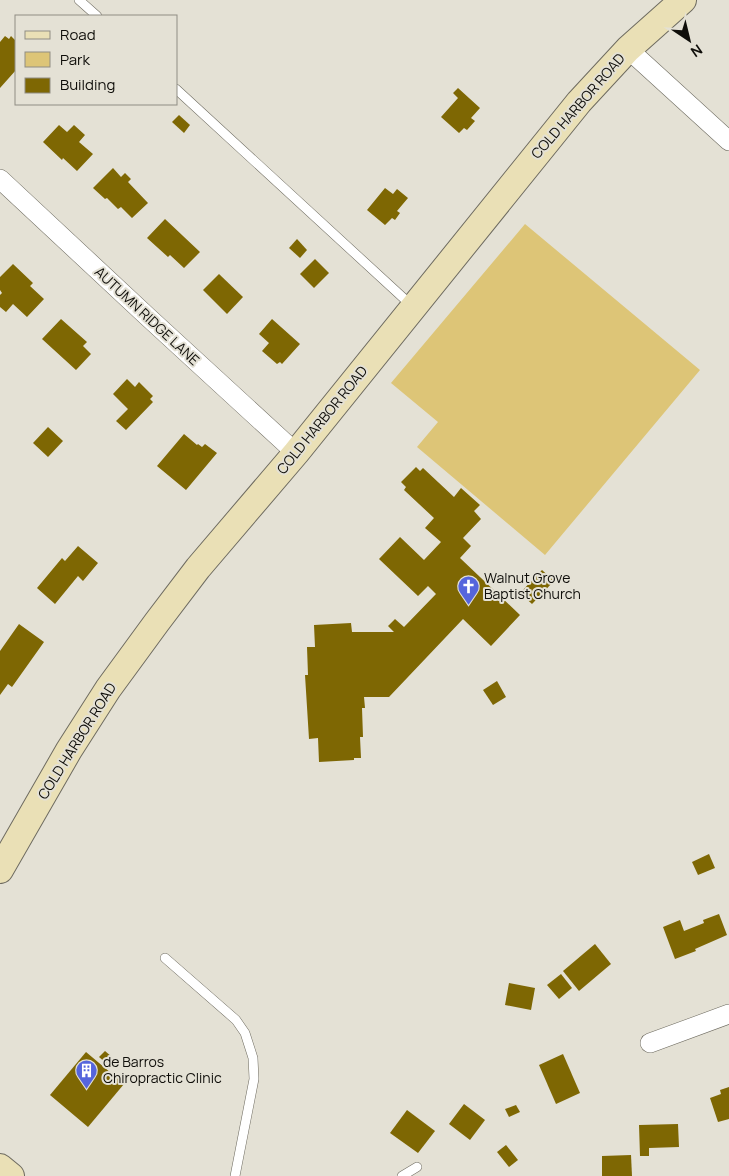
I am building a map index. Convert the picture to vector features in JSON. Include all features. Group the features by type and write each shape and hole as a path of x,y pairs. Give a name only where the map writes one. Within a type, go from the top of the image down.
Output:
{"main road":[{"name":"COLD HARBOR ROAD","path":"0,870 69,750 108,689 198,568 296,453 579,102 628,49 684,0"},
{"path":"0,1167 11,1176"}],"street":[{"path":"628,49 729,141"},
{"name":"AUTUMN RIDGE LANE","path":"0,179 296,453"},
{"path":"650,1043 729,1014"}],"lane":[{"path":"79,0 96,15"},
{"path":"178,91 413,307"},
{"path":"165,958 236,1020 245,1033 253,1058 254,1079 235,1176"},
{"path":"402,1176 417,1167"}],"green space":[{"path":"525,224 700,370 545,555 417,447 438,422 391,383"}],"building":[{"path":"5,36 9,39 11,36 15,40 15,71 0,88 0,42"},
{"path":"458,88 480,108 471,118 475,121 467,130 464,128 459,133 441,117 458,98 453,93"},
{"path":"179,115 190,125 184,133 172,122"},
{"path":"59,125 67,132 74,125 85,135 79,142 93,154 77,171 43,142"},
{"path":"113,168 121,177 125,173 131,179 128,182 148,203 132,218 121,207 118,209 93,188"},
{"path":"385,188 393,194 397,189 408,198 397,211 400,213 395,220 392,218 385,225 367,210"},
{"path":"165,219 200,252 184,268 170,255 168,257 147,238"},
{"path":"297,239 307,250 300,258 289,248"},
{"path":"315,259 329,273 314,288 300,274"},
{"path":"13,264 33,283 30,286 44,299 27,317 13,304 6,312 0,307 0,295 2,293 0,290 0,277"},
{"path":"219,274 243,297 227,314 203,290"},
{"path":"61,319 87,342 83,346 91,354 76,370 42,339"},
{"path":"272,319 300,344 282,364 280,362 277,364 262,351 269,343 259,334"},
{"path":"127,379 135,387 139,382 153,396 150,399 153,402 126,430 116,421 128,409 113,394"},
{"path":"48,427 63,441 48,457 33,443"},
{"path":"184,434 197,445 202,447 205,444 217,453 186,490 157,466"},
{"name":"Walnut Grove Baptist Church","path":"416,467 420,471 423,468 454,497 461,488 480,505 474,511 481,519 463,538 471,546 460,558 520,615 491,646 463,619 389,697 364,697 365,708 362,708 363,737 360,737 361,758 319,762 318,738 309,739 305,675 308,675 307,647 315,647 314,625 351,623 352,632 394,632 388,626 395,619 404,627 436,594 428,586 418,596 379,559 400,537 424,560 441,542 425,528 434,518 404,490 406,487 401,482"},
{"path":"78,546 98,563 83,581 78,576 55,604 37,588 62,558 65,561"},
{"path":"542,570 554,581 532,604 520,593"},
{"path":"19,624 44,642 12,687 8,684 0,695 0,651"},
{"path":"497,681 506,697 493,705 483,690"},
{"path":"709,854 715,868 698,875 692,862"},
{"path":"719,914 727,935 695,949 696,951 675,959 663,927 680,920 684,931 704,923 703,920"},
{"path":"595,944 611,964 579,991 563,971"},
{"path":"561,974 572,988 559,999 547,985"},
{"path":"509,983 535,988 531,1010 505,1005"},
{"path":"105,1051 112,1057 106,1063 99,1057"},
{"name":"de Barros Chiropractic Clinic","path":"86,1052 124,1084 88,1127 50,1095"},
{"path":"563,1054 580,1093 556,1104 539,1065"},
{"path":"729,1087 729,1119 718,1122 710,1098 721,1094 720,1090"},
{"path":"464,1104 485,1120 470,1140 449,1124"},
{"path":"516,1105 520,1112 509,1117 505,1109"},
{"path":"407,1110 435,1131 418,1153 390,1133"},
{"path":"678,1124 679,1147 649,1148 649,1156 640,1156 639,1125"},
{"path":"506,1145 518,1160 509,1167 497,1152"},
{"path":"631,1155 632,1176 602,1176 602,1156"}],"place":[{"name":"Walnut Grove Baptist Church","path":"468,605"},
{"name":"de Barros Chiropractic Clinic","path":"87,1089"}]}
